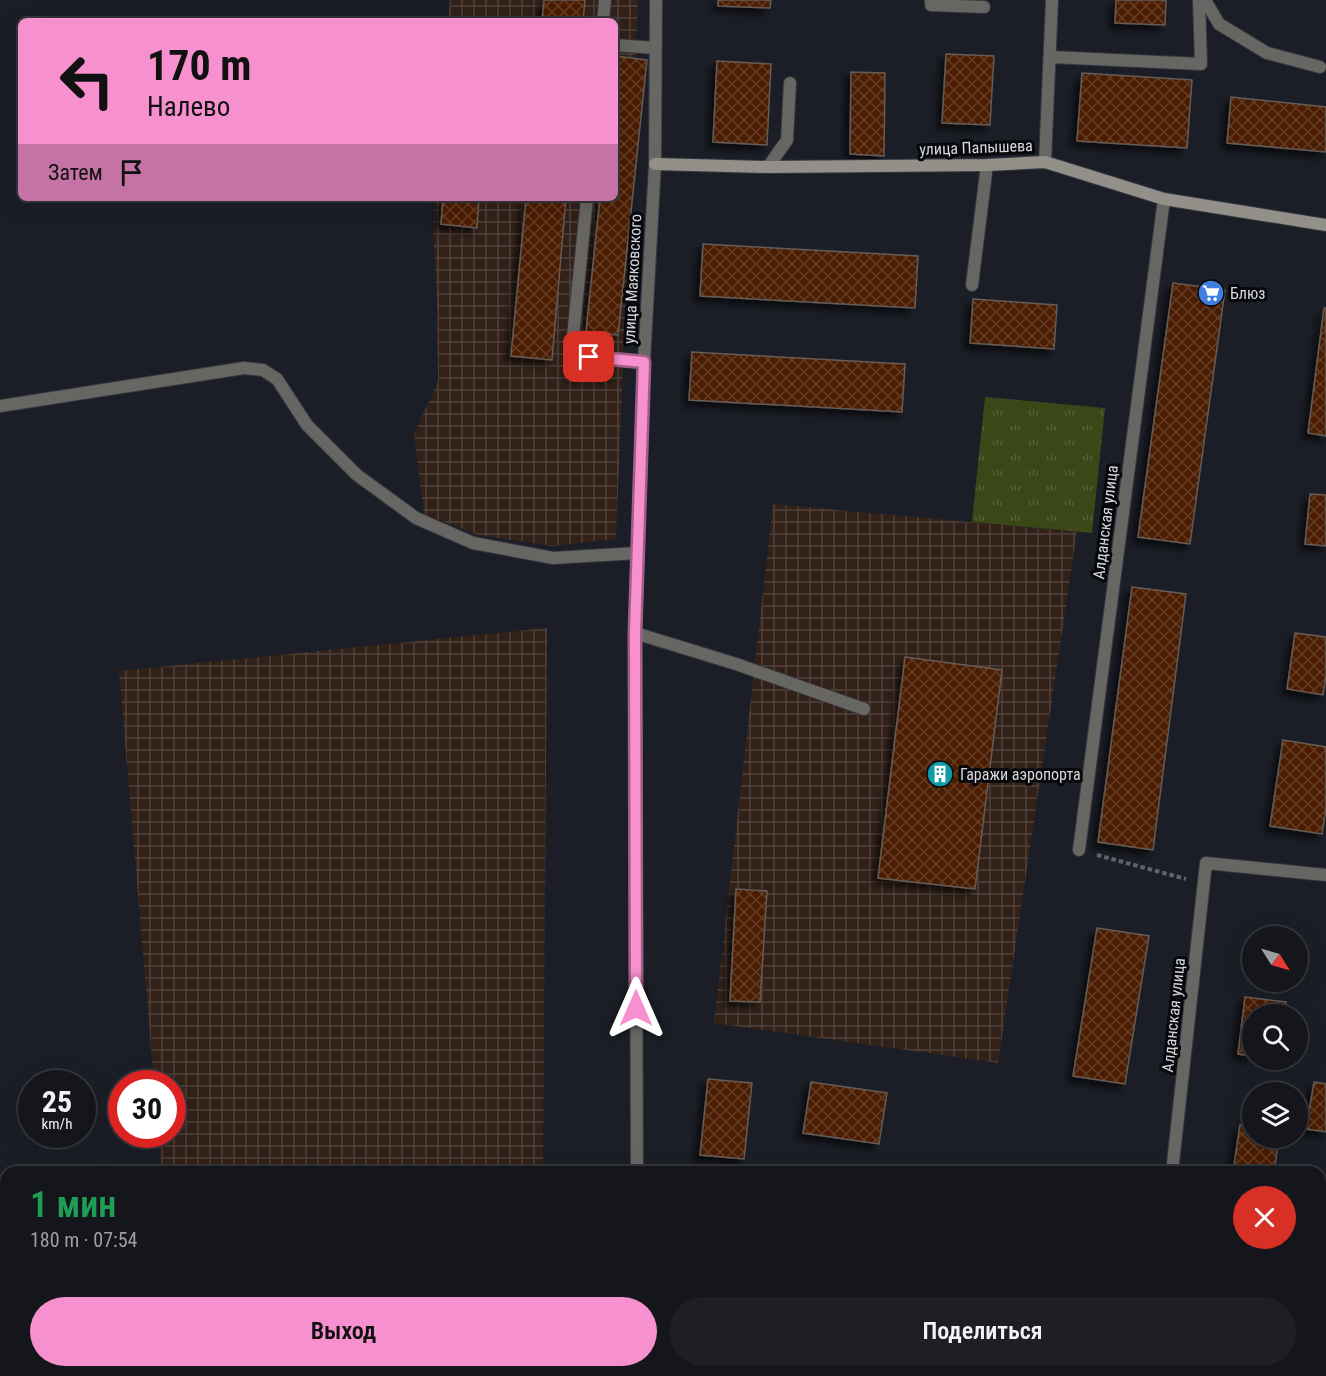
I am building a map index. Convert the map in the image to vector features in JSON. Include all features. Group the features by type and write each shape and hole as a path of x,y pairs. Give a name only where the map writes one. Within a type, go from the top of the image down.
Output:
{"street":[{"path":"603,18 605,0"},
{"name":"улица Маяковского","path":"636,1166 635,633 644,362 655,164 656,0"},
{"path":"931,0 931,4 984,7"},
{"path":"1045,162 1052,0"},
{"path":"1051,57 1201,64 1199,0"},
{"path":"1205,0 1219,24 1267,53 1320,67"},
{"path":"618,45 655,48"},
{"path":"768,167 787,140 790,83"},
{"name":"улица Папышева","path":"655,164 768,167 987,165 1045,162 1164,199 1326,225"},
{"path":"972,285 987,165"},
{"name":"Алданская улица","path":"1079,850 1164,199"},
{"path":"587,201 571,356 644,362"},
{"path":"0,406 244,368 263,370 277,379 307,425 357,475 416,518 473,543 553,558 638,553"},
{"path":"635,633 736,664 864,709"},
{"name":"Алданская улица","path":"1173,1166 1206,863 1326,875"}],"path":[{"path":"1079,850 1204,884"}],"shaded area":[{"path":"450,0 638,0 616,539 552,546 478,535 424,514 414,434 438,382 437,295 433,229 435,201 618,201 618,18 448,18"},
{"name":"Гаражи аэропорта","path":"773,504 1077,532 998,1063 714,1023"},
{"path":"547,628 543,1166 161,1166 160,1148 186,1148 186,1070 153,1070 119,671"}],"green space":[{"path":"985,397 1105,408 1092,533 972,522"}],"building":[{"path":"544,0 585,0 583,18 542,18"},
{"path":"718,0 771,0 770,8 718,6"},
{"path":"1116,0 1166,0 1165,25 1115,23"},
{"path":"946,54 994,56 990,125 942,123"},
{"path":"618,56 647,60 618,335 586,332 600,201 618,201"},
{"path":"717,61 771,64 767,145 713,142"},
{"path":"851,72 885,73 884,156 850,154"},
{"path":"1082,73 1192,80 1187,148 1077,141"},
{"path":"1231,97 1326,107 1326,152 1227,143"},
{"path":"443,201 479,201 477,228 441,224"},
{"path":"526,201 566,201 552,360 511,356"},
{"path":"703,244 918,256 915,308 700,296"},
{"path":"1173,283 1225,290 1190,544 1138,537"},
{"path":"973,299 1057,305 1054,349 970,343"},
{"path":"1324,308 1326,308 1326,436 1308,433"},
{"path":"692,352 905,364 902,412 689,400"},
{"path":"1310,494 1326,495 1326,546 1305,544"},
{"path":"1132,587 1186,594 1153,850 1098,842"},
{"path":"1295,633 1326,637 1326,676 1323,695 1287,689"},
{"name":"Гаражи аэропорта","path":"905,657 1002,670 975,889 878,878"},
{"path":"1283,740 1326,747 1326,809 1322,834 1270,826"},
{"path":"736,889 767,891 760,1002 730,1001"},
{"path":"1097,928 1149,936 1125,1084 1073,1076"},
{"path":"1245,997 1286,1002 1286,1004 1244,1004"},
{"path":"1242,1021 1242,1055 1238,1054"},
{"path":"708,1079 752,1083 744,1159 700,1155"},
{"path":"811,1082 887,1093 879,1144 803,1133"},
{"path":"1314,1082 1326,1084 1326,1132 1308,1129"},
{"path":"1240,1125 1242,1125 1242,1148 1277,1148 1275,1166 1234,1166"}],"place":[{"name":"Блюз","path":"1211,293"},
{"name":"Гаражи аэропорта","path":"940,774"}],"route":[{"path":"589,357 644,362 635,633 636,1008"}]}
